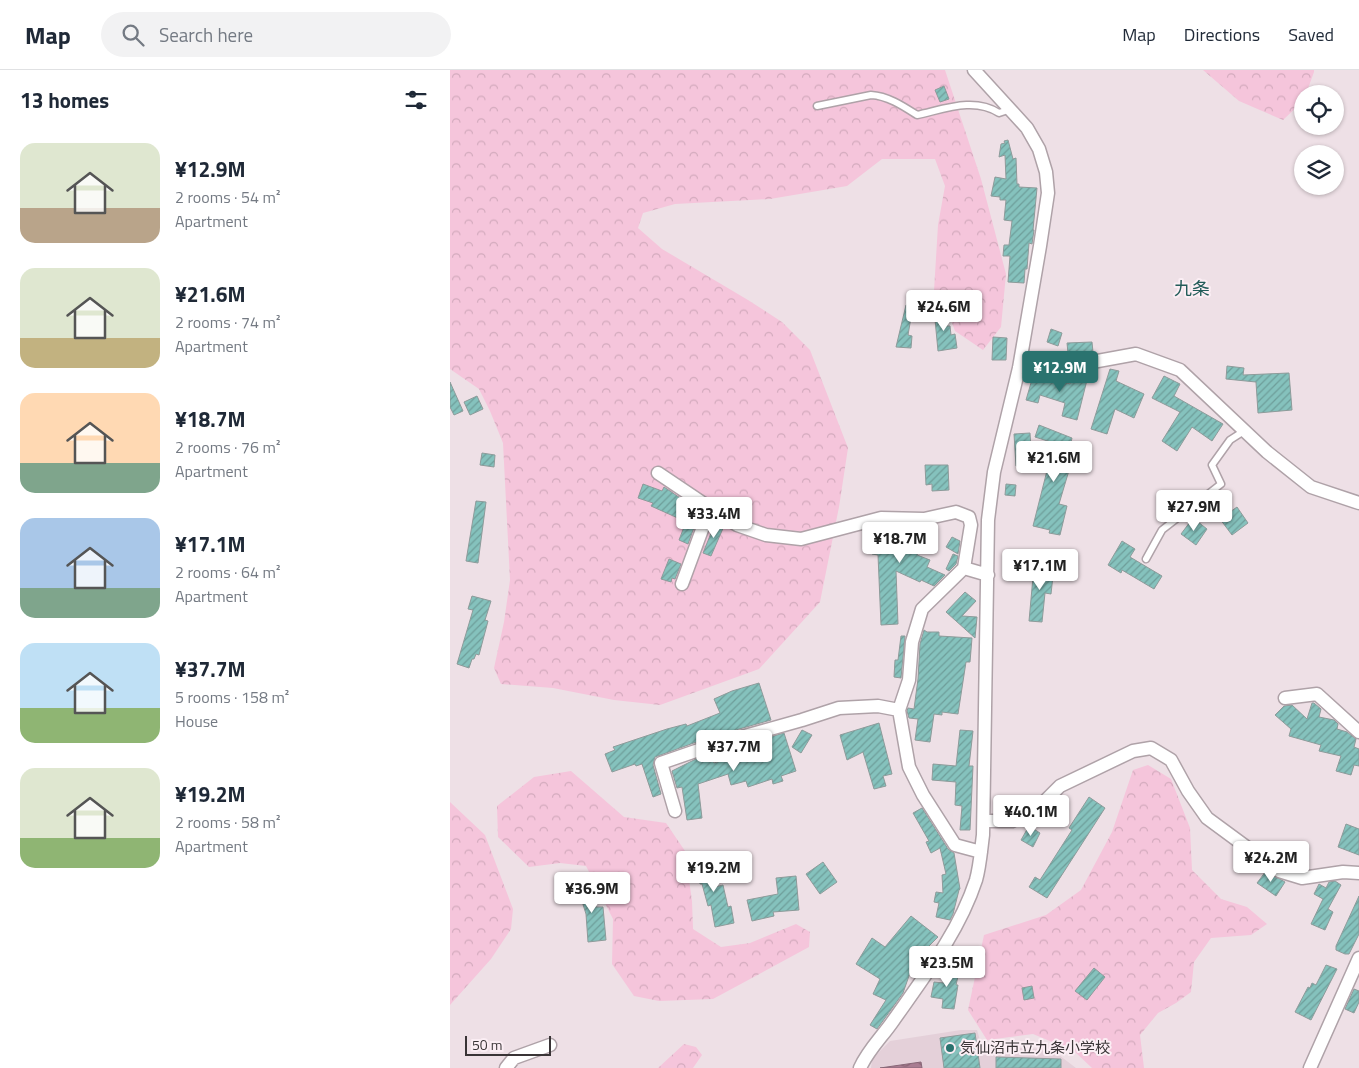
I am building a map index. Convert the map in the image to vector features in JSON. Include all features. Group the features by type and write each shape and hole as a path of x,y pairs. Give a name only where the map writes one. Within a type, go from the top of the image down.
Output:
{"street":[{"path":"860,1068 867,1054 891,1023 957,924 968,903 976,878 981,852 984,821 988,520 994,472 1019,368 1048,193 1046,172 1038,149 1027,128 974,70"},
{"path":"1019,368 1066,367 1136,354 1180,370 1267,452 1311,487 1359,504"},
{"path":"658,473 737,525 766,535 801,539 881,518 924,519 956,512 969,517 970,525 964,568 922,609 912,642 909,680 899,710 909,767 923,795 955,845 981,852"},
{"path":"682,584 710,508"},
{"path":"964,568 988,575"},
{"path":"1285,698 1317,694 1359,732"},
{"path":"675,811 661,763 716,744 840,708 878,706 899,710"},
{"path":"984,821 1012,821 1039,807 1060,786 1133,751 1151,748 1171,760 1188,791 1207,818 1279,871 1302,878 1343,872 1359,873"},
{"path":"1310,1068 1359,958"},
{"path":"506,1068 514,1058 550,1045"}],"lane":[{"path":"816,106 879,95 918,114 967,104 989,107 999,113 1011,109"},
{"path":"1146,558 1162,530 1221,484 1212,465 1230,440 1244,430"}],"shaded area":[{"name":"気仙沼市立九条小学校","path":"961,1030 977,1030 982,1047 1051,1049 1076,1068 871,1068 872,1059 890,1041"}],"green space":[{"path":"450,70 945,70 981,179 1006,274 1001,327 983,350 955,331 946,307 934,291 938,225 945,186 935,159 882,159 847,186 770,199 675,204 643,213 638,228 662,249 782,322 810,350 848,448 839,507 820,602 759,669 660,705 614,700 553,688 501,684 494,668 504,622 510,580 503,443 479,389 450,369"},
{"path":"1203,70 1314,70 1309,85 1294,85 1294,110 1283,120 1239,101"},
{"path":"1148,765 1171,779 1190,828 1192,870 1221,899 1247,907 1267,924 1251,935 1211,938 1194,962 1191,992 1158,1013 1140,1035 1144,1068 1092,1068 1074,1051 1033,1034 987,1040 968,1010 984,935 1046,915 1081,890 1112,832 1133,770"},
{"path":"571,771 624,817 666,823 685,851 692,901 693,929 721,947 750,943 796,924 810,932 809,947 713,999 659,1001 634,996 612,964 613,919 586,866 560,863 529,867 498,837 497,806 534,777"},
{"path":"450,802 485,835 513,909 511,929 491,959 450,1005"},
{"path":"684,1044 696,1047 702,1055 693,1068 658,1068"}],"water":[{"path":"921,1062 922,1068 880,1068"}],"building":[{"path":"944,86 949,99 940,102 935,90"},
{"path":"1008,140 1013,159 1016,158 1017,184 1019,184 1019,187 1037,188 1034,230 1032,244 1029,243 1024,283 1008,282 1010,256 1003,256 1004,245 1009,245 1012,221 1004,220 1006,200 1000,200 1000,197 991,196 995,177 1006,179 1005,155 999,157 1001,144"},
{"path":"906,305 913,306 908,335 912,336 911,348 896,347"},
{"path":"944,308 946,326 950,326 951,335 955,334 957,348 938,351 934,309"},
{"path":"1051,329 1062,333 1058,346 1047,342"},
{"path":"993,337 1007,338 1006,360 992,360"},
{"path":"1092,342 1093,352 1068,353 1067,343"},
{"path":"1227,366 1244,368 1243,375 1289,373 1292,410 1258,413 1256,382 1226,379"},
{"path":"1110,369 1119,371 1116,381 1144,394 1134,418 1115,409 1107,434 1091,429"},
{"path":"1033,376 1050,380 1050,378 1070,384 1072,376 1087,380 1077,420 1062,416 1065,403 1040,395 1038,403 1026,400"},
{"path":"1164,376 1180,384 1174,396 1223,424 1212,441 1192,427 1177,451 1162,441 1180,412 1152,398"},
{"path":"450,382 463,411 454,415 450,407"},
{"path":"477,396 483,409 470,415 464,402"},
{"path":"1039,425 1072,438 1066,465 1070,467 1059,504 1067,506 1060,535 1049,533 1050,530 1033,526 1054,443 1035,437"},
{"path":"1030,433 1032,465 1016,466 1014,434"},
{"path":"482,453 495,455 494,467 480,465"},
{"path":"925,465 948,465 949,490 932,491 932,484 926,485"},
{"path":"643,484 662,491 664,487 689,504 688,507 700,511 688,544 679,540 684,527 678,524 680,519 651,506 653,503 638,498"},
{"path":"1006,484 1016,485 1015,496 1005,495"},
{"path":"476,501 486,502 478,563 466,561"},
{"path":"1237,507 1248,523 1232,535 1220,519"},
{"path":"1193,518 1207,529 1196,545 1181,534"},
{"path":"716,521 724,526 711,556 703,553"},
{"path":"882,526 901,528 931,526 932,540 922,542 917,555 930,560 927,567 945,575 934,586 896,571 898,624 881,625 878,555 872,554 875,528"},
{"path":"952,537 960,541 958,554 946,547"},
{"path":"1122,541 1135,549 1130,557 1162,576 1154,589 1122,570 1121,573 1108,565"},
{"path":"953,554 958,556 956,564 949,571 946,569"},
{"path":"669,559 681,564 675,579 672,578 671,582 661,579"},
{"path":"1034,566 1054,567 1051,594 1045,593 1042,622 1029,621"},
{"path":"965,592 976,601 962,616 977,617 975,638 946,612"},
{"path":"472,596 491,601 485,620 488,621 479,655 476,654 474,659 472,659 469,668 457,664 473,610 468,609"},
{"path":"924,630 927,632 939,632 939,636 972,638 970,662 966,662 958,714 942,712 942,715 934,714 930,742 915,740 918,719 909,718 907,711 908,708 914,709 920,644"},
{"path":"901,636 905,636 901,678 894,677 895,660 898,660"},
{"path":"759,683 771,720 724,732 655,757 653,765 661,794 653,797 642,764 636,766 635,764 612,772 605,754 615,750 613,747 667,729 686,724 687,726 720,713 714,699 732,691"},
{"path":"1312,703 1321,709 1319,717 1334,720 1338,724 1337,729 1347,732 1356,739 1354,747 1359,749 1359,766 1354,765 1351,775 1336,771 1341,756 1319,751 1321,745 1289,736 1291,729 1275,715 1284,706 1292,705 1307,719"},
{"path":"879,723 892,774 883,776 886,786 874,789 863,752 847,760 840,735"},
{"path":"802,730 812,735 801,753 792,747"},
{"path":"960,730 973,731 969,766 973,766 970,830 960,830 962,806 955,805 956,782 932,780 933,764 956,766"},
{"path":"784,733 796,771 781,776 783,781 773,784 772,779 748,787 746,781 731,785 728,774 698,784 702,818 687,820 682,787 677,788 672,771 696,759 711,755 714,763 733,757 735,762 767,752 763,739"},
{"path":"1089,797 1105,808 1047,898 1029,887 1035,877 1040,880 1072,830 1069,828"},
{"path":"922,808 948,849 954,853 960,889 950,920 936,917 939,903 934,902 936,892 943,893 942,875 946,874 940,848 931,853 926,842 929,841 913,813"},
{"path":"1346,824 1359,829 1359,855 1338,847"},
{"path":"1029,826 1040,833 1033,847 1021,840"},
{"path":"710,855 715,887 723,885 728,907 731,906 734,923 715,927 711,905 708,906 702,884 700,884 696,857"},
{"path":"823,862 837,882 820,894 806,874"},
{"path":"1266,871 1285,882 1276,896 1257,883"},
{"path":"796,876 799,910 773,912 774,916 752,921 747,900 778,894 776,878"},
{"path":"587,879 596,907 603,907 606,940 588,942 586,914 576,882"},
{"path":"1335,881 1341,885 1328,909 1333,912 1325,930 1311,924 1323,899 1314,894 1319,884 1326,888 1329,882"},
{"path":"1359,896 1359,934 1349,954 1345,954 1336,950 1336,946"},
{"path":"911,916 938,937 922,953 910,973 903,993 877,1029 870,1025 886,1000 873,994 880,979 856,964 872,938 885,947"},
{"path":"948,965 960,968 954,1009 942,1008 943,999 931,997 934,982 944,983"},
{"path":"1326,965 1337,969 1311,1020 1295,1012 1308,987 1310,988 1312,983 1316,985"},
{"path":"1094,968 1105,977 1087,1000 1075,991"},
{"path":"1032,986 1034,998 1024,1000 1022,988"},
{"path":"1354,989 1359,991 1359,1002 1354,1013 1345,1009"},
{"path":"975,1033 980,1068 944,1068 940,1038"},
{"path":"996,1057 1061,1059 1061,1068 996,1068"}],"place":[{"name":"気仙沼市立九条小学校","path":"950,1048"}],"district":[{"name":"九条","path":"1192,289"}]}
